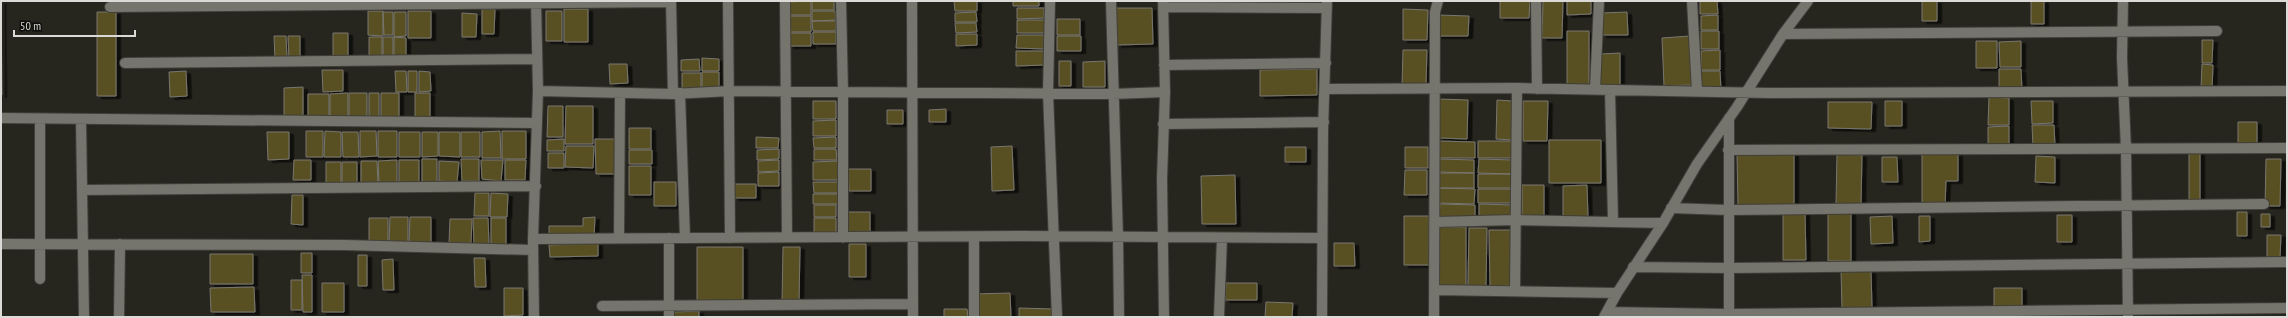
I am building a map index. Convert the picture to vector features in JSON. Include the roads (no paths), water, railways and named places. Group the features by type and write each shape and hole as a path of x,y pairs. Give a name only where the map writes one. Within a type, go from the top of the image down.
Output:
{"street":[{"path":"728,1 730,91 730,238"},
{"path":"785,1 787,237"},
{"path":"841,1 843,238"},
{"path":"912,1 914,92 913,317"},
{"path":"1050,1 1048,93 1057,317"},
{"path":"1111,1 1119,317"},
{"path":"1434,317 1434,88 1435,12 1438,1"},
{"path":"1536,1 1537,89"},
{"path":"1594,89 1599,1"},
{"path":"1692,1 1697,91"},
{"path":"1808,1 1783,34 1747,91 1697,164 1663,223 1633,267 1606,314 1729,316 2128,313 2287,308"},
{"path":"2123,1 2128,313"},
{"path":"534,317 533,239 536,186 538,91 536,60 536,2"},
{"path":"110,7 536,2 671,2 685,238"},
{"path":"1164,317 1162,179 1165,92 1164,4 1327,4 1322,238 1322,317"},
{"path":"1783,34 2123,30 2217,31"},
{"path":"125,63 536,60"},
{"path":"1164,65 1326,63"},
{"path":"1515,291 1517,88"},
{"path":"1326,89 1517,88 1697,91 2285,91"},
{"path":"1610,90 1613,221"},
{"path":"538,91 676,94 730,91 785,93 914,92 1113,94 1165,92"},
{"path":"619,238 620,93"},
{"path":"1,118 537,123"},
{"path":"1729,118 1729,316"},
{"path":"40,119 40,279"},
{"path":"81,119 84,317"},
{"path":"1163,124 1324,122"},
{"path":"1728,150 2287,148"},
{"path":"82,190 536,186"},
{"path":"1671,208 1728,210 2264,204"},
{"path":"1434,222 1516,220 1663,223"},
{"path":"533,239 787,237 1322,238"},
{"path":"974,237 974,317"},
{"path":"668,238 669,317"},
{"path":"1219,317 1222,238"},
{"path":"1,244 344,245 534,250"},
{"path":"119,317 120,244"},
{"path":"1633,267 1728,268 2287,262"},
{"path":"1434,290 1617,293"},
{"path":"602,306 913,304"}]}
